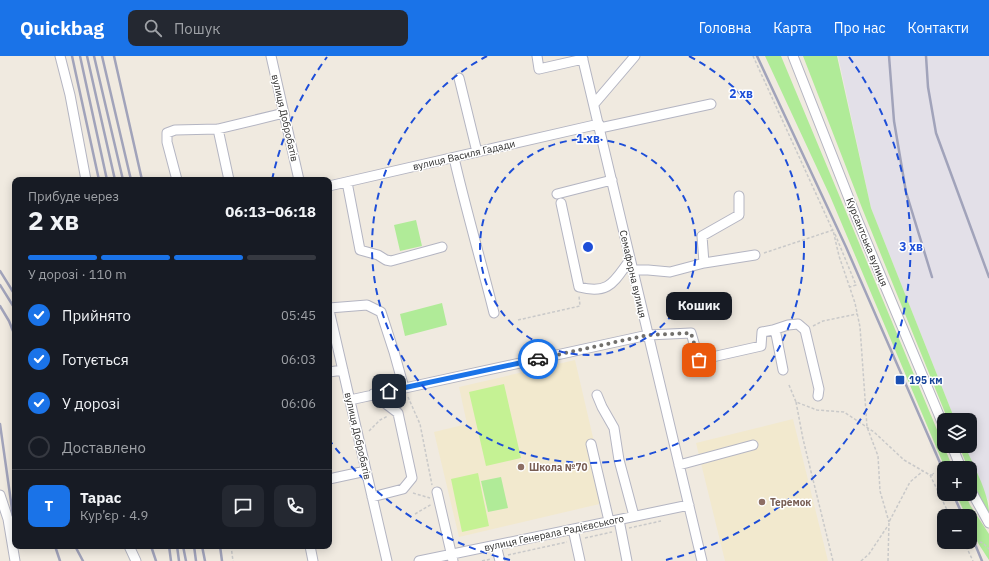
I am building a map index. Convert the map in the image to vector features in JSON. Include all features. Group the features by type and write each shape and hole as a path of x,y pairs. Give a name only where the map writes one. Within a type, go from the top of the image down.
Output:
{"street":[{"path":"60,56 70,95 85,177"},
{"name":"вулиця Добробатів","path":"271,56 298,177"},
{"path":"537,56 540,69 583,58"},
{"path":"594,104 635,56"},
{"name":"Курсантська вулиця","path":"792,56 857,218 938,413"},
{"name":"Семафорна вулиця","path":"583,58 702,561"},
{"path":"459,78 477,152"},
{"name":"вулиця Василя Гадади","path":"332,185 477,152 711,104"},
{"path":"176,177 167,142 167,133 175,130 218,129 284,113"},
{"path":"218,129 228,177"},
{"path":"454,158 466,211 481,258 494,312"},
{"path":"557,194 612,180"},
{"path":"347,182 360,250 378,255 391,261 442,247"},
{"path":"704,263 702,236 739,214 739,196"},
{"path":"561,203 580,287 595,290 611,285 630,260"},
{"path":"633,270 670,272 704,263 755,255"},
{"path":"332,309 367,305 380,312 394,352 404,388"},
{"name":"вулиця Добробатів","path":"332,322 387,561"},
{"path":"350,400 648,335 691,333 699,360 761,346 762,332 798,324 804,330 819,389 818,396"},
{"path":"773,330 776,334 783,370"},
{"path":"332,372 343,370"},
{"path":"372,497 403,489 412,478 398,413 373,394"},
{"path":"597,395 614,428 619,460 634,516"},
{"path":"591,444 627,561"},
{"path":"679,465 752,445"},
{"path":"332,478 366,471"},
{"path":"0,495 8,519 12,543"},
{"path":"438,496 452,558"},
{"path":"977,501 989,523"},
{"name":"вулиця Генерала Радієвського","path":"419,561 452,558 496,545 689,505"},
{"path":"573,529 580,561"},
{"path":"496,545 500,561"},
{"path":"13,549 15,561"},
{"path":"130,549 136,561"},
{"path":"311,549 313,561"}],"path":[{"path":"753,56 833,230 856,285 850,286"},
{"path":"755,255 833,230"},
{"path":"833,230 857,314 867,427 878,456 880,491 889,522"},
{"path":"518,320 580,306 580,287"},
{"path":"804,330 822,321 857,314"},
{"path":"789,385 796,402 803,439 833,561"},
{"path":"404,388 420,424 432,484 438,496"},
{"path":"796,402 817,410 844,412 867,427 904,460 930,475 947,509"},
{"path":"369,431 380,420 392,414 398,413"},
{"path":"861,561 869,554 888,525 910,482 923,471"},
{"path":"930,475 934,475 933,473"},
{"path":"403,489 422,497 438,496"},
{"path":"415,514 438,496"},
{"path":"888,525 888,561"},
{"path":"977,541 983,543 989,549"},
{"path":"231,549 233,561"},
{"path":"967,549 973,561"}],"shaded area":[{"path":"838,56 989,56 989,501 984,494 977,476 977,461 971,461 968,453 977,453 977,413 952,413 871,208"},
{"name":"Школа №70","path":"575,360 608,502 459,537 434,432 467,424 459,387"},
{"name":"Теремок","path":"793,419 828,561 725,561 696,443"}],"green space":[{"path":"765,56 781,56 937,430 937,449 830,196"},
{"path":"803,56 837,56 871,208 952,413 945,413 862,208"},
{"path":"416,220 422,246 400,251 394,225"},
{"path":"442,303 447,325 405,336 400,314"},
{"path":"504,384 521,458 486,466 469,392"},
{"path":"939,453 947,453 950,461 942,461"},
{"path":"962,453 968,453 972,461 965,461"},
{"path":"977,472 984,488 989,513 977,494"},
{"path":"478,473 489,526 462,532 451,479"},
{"path":"501,477 508,508 488,512 481,481"},
{"path":"959,501 968,501 973,509 963,509"},
{"path":"977,516 989,534 989,560 977,540"}],"railway":[{"path":"72,56 98,177"},
{"path":"80,56 106,177"},
{"path":"87,56 114,177"},
{"path":"94,56 122,177"},
{"path":"102,56 130,177"},
{"path":"114,56 141,177"},
{"path":"757,56 846,247 939,461"},
{"path":"889,56 894,121 906,192 932,277"},
{"path":"926,56 928,87 936,133 989,277"},
{"path":"0,271 12,290"},
{"path":"0,285 12,304"},
{"path":"0,306 12,328"},
{"path":"0,424 12,509"},
{"path":"956,501 960,509"},
{"path":"56,549 60,561"},
{"path":"77,549 83,561"},
{"path":"152,549 156,561"},
{"path":"169,549 171,561"},
{"path":"177,549 179,561"},
{"path":"184,549 186,561"},
{"path":"194,549 196,561"},
{"path":"203,549 205,561"},
{"path":"220,549 222,561"},
{"path":"977,549 982,561"}],"way so far":[{"path":"538,359 648,335 691,333 699,360"}],"place":[{"name":"Кошик","path":"699,360"},
{"name":"195 км","path":"900,380"},
{"name":"Школа №70","path":"521,467"},
{"name":"Теремок","path":"762,502"}],"route":[{"path":"389,391 538,359"}]}
